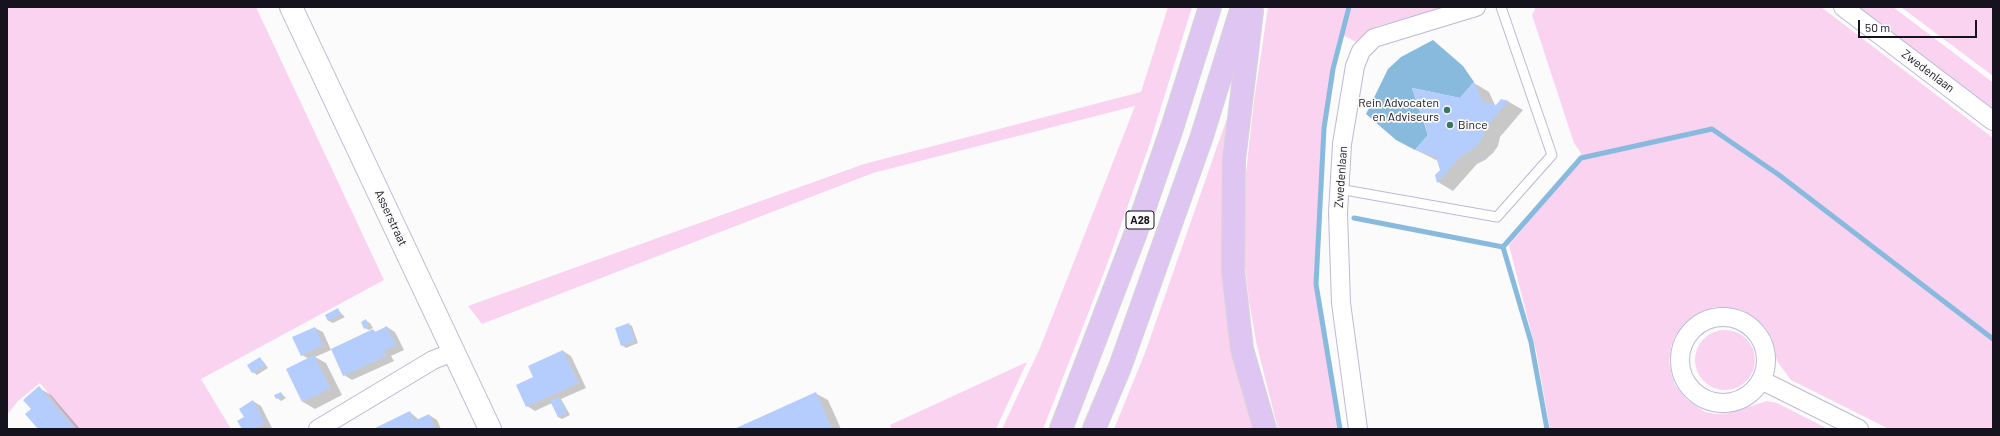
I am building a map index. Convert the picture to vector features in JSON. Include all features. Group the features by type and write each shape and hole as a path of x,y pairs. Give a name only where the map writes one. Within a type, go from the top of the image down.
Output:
{"highway":[{"name":"A28","path":"1061,429 1135,236 1172,128 1210,7"},
{"name":"A28","path":"1094,429 1120,367 1201,139 1242,7"},
{"path":"1252,7 1234,160 1233,270 1242,349 1265,429"}],"main road":[{"name":"Asserstraat","path":"292,7 490,429"}],"street":[{"name":"Zwedenlaan","path":"1358,429 1341,303 1338,260 1339,189 1342,144 1355,66 1361,51 1374,38 1476,7"},
{"name":"Zwedenlaan","path":"1843,7 1993,121"},
{"path":"1721,317 1735,318 1747,324 1757,334 1764,345 1766,359 1764,374 1761,380 1757,387 1746,397 1732,403 1717,404 1702,399 1690,390 1682,377 1679,362 1681,348 1686,336 1696,326 1708,320 1721,317"},
{"path":"318,429 433,360 453,352"},
{"path":"1761,380 1859,429"}],"lane":[{"path":"1339,189 1497,217 1552,155 1501,7"}],"shaded area":[{"path":"7,7 256,7 384,280 201,379 231,429 77,429 40,383 18,401 7,415"},
{"path":"1168,7 1192,7 1149,146 1105,270 1043,429 1002,429 1040,348 1135,106 873,173 482,324 468,306 864,164 1141,92"},
{"path":"1268,7 1446,7 1375,27 1356,42 1343,35 1334,69 1324,128 1316,284 1340,429 1278,429 1257,346 1249,301 1243,250 1246,173 1254,101"},
{"path":"1536,7 1821,7 1993,138 1993,425 1991,429 1889,429 1791,380 1777,361 1772,338 1765,327 1754,317 1739,309 1714,307 1699,313 1685,323 1675,336 1671,347 1669,362 1672,376 1675,385 1687,400 1705,412 1716,414 1729,413 1767,401 1777,403 1828,429 1550,429 1537,355 1509,245 1580,161 1581,153 1574,143 1532,15"},
{"path":"1855,7 1893,7 1993,82 1993,111"},
{"path":"1901,7 1993,7 1993,76"},
{"path":"1233,101 1224,208 1258,429 1114,429 1145,353"},
{"path":"1725,330 1741,335 1746,339 1750,344 1755,360 1750,376 1746,381 1741,385 1725,390 1709,385 1704,381 1700,376 1695,360 1700,344 1704,339 1709,335"},
{"path":"1027,362 996,429 892,429 890,425"}],"water":[{"path":"1433,40 1463,66 1474,82 1460,98 1412,88 1428,135 1415,150 1396,140 1366,114 1388,69 1401,57"}],"building":[{"path":"1474,82 1483,102 1496,105 1501,99 1509,101 1485,128 1483,137 1478,144 1469,152 1462,155 1437,183 1435,175 1440,170 1436,157 1415,150 1428,135 1412,88 1460,98"},
{"path":"338,308 341,314 328,321 325,315"},
{"path":"366,319 369,326 364,329 361,322"},
{"path":"629,323 635,341 621,346 615,328"},
{"path":"387,326 396,345 384,351 386,356 343,376 331,349 373,329 375,332"},
{"path":"315,327 323,345 301,356 292,337"},
{"path":"563,350 579,383 526,407 516,385 533,377 528,366"},
{"path":"314,355 330,388 302,402 286,369"},
{"path":"260,357 265,366 252,373 247,365"},
{"path":"39,386 75,429 38,429 25,414 31,409 23,400"},
{"path":"281,392 283,396 276,399 274,395"},
{"path":"816,392 832,429 734,429"},
{"path":"559,397 567,413 558,417 550,401"},
{"path":"253,400 265,423 254,429 242,429 237,421 244,417 239,409"},
{"path":"410,411 414,421 429,414 436,429 373,429"}],"waterway":[{"path":"1340,429 1316,284 1324,128 1333,69 1349,7"},
{"path":"1354,218 1503,247 1581,158 1712,129 1779,175 1993,339"},
{"path":"1503,247 1531,342 1547,429"}],"place":[{"name":"Rein Advocaten en Adviseurs","path":"1447,110"},
{"name":"Bince","path":"1450,125"}]}
